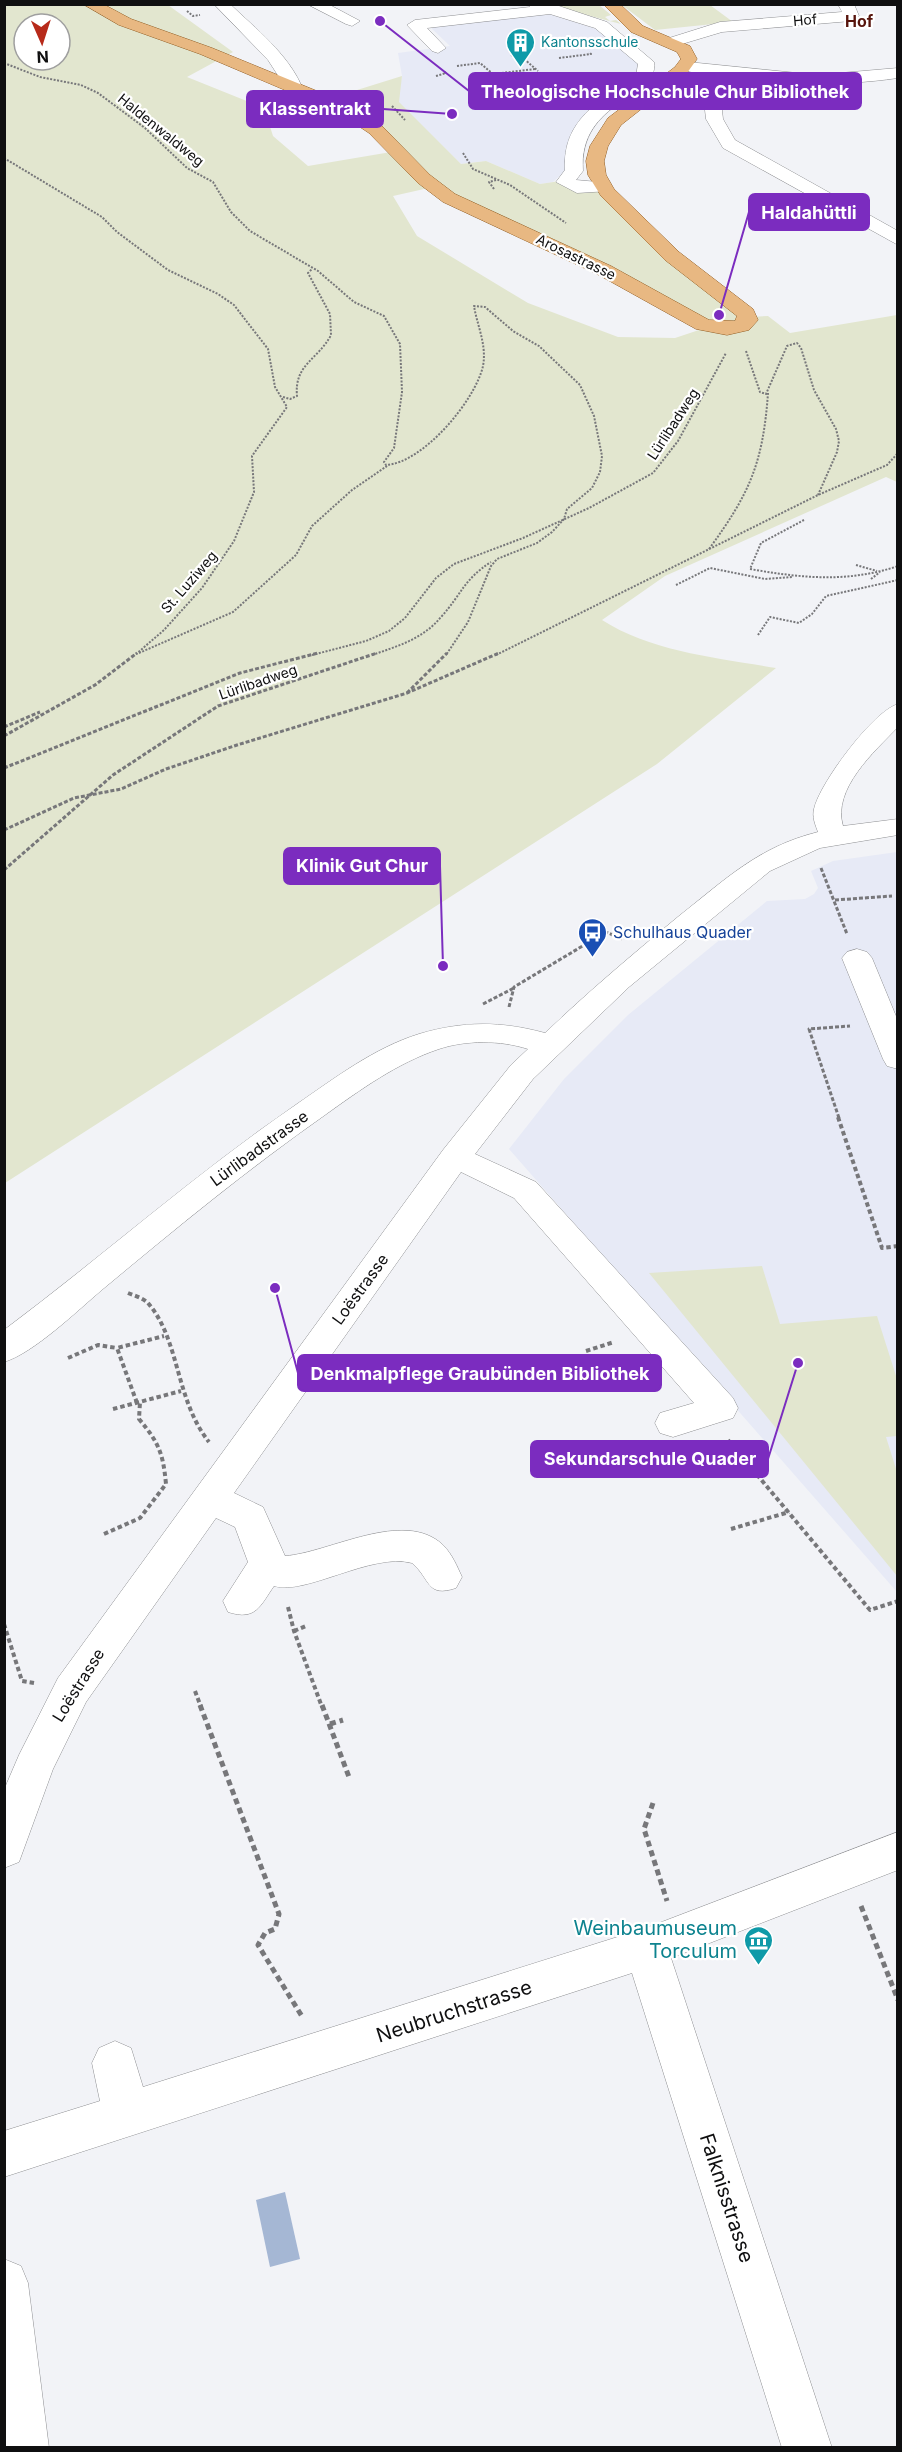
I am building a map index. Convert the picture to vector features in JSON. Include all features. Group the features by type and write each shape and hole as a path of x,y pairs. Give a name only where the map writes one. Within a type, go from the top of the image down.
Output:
{"main road":[{"name":"Arosastrasse","path":"90,4 125,22 336,105 366,122 384,136 429,183 449,198 596,266 703,325 717,329 736,330"},
{"path":"610,4 633,26 672,42 687,52 689,59 684,67 630,107 608,130 598,146 595,161 597,175 603,187 672,256 746,313 748,320 736,330"}],"street":[{"path":"221,4 273,56 292,80 294,87"},
{"path":"315,4 352,21"},
{"name":"Hof","path":"748,24 851,16 846,4"},
{"path":"438,48 415,25 543,7 607,28 640,56 647,66 643,79 602,106 576,140 573,154 574,171 565,183 577,188 603,187"},
{"path":"729,10 748,24"},
{"path":"672,42 709,29 748,24"},
{"path":"684,67 795,81 893,82"},
{"path":"709,70 714,119 721,136 729,144 897,239"},
{"path":"736,80 783,86 831,86"},
{"path":"857,85 893,82"},
{"path":"825,848 827,808 834,791 897,712"},
{"name":"Loëstrasse","path":"4,1849 33,1768 72,1690 454,1158 522,1072 619,980 760,865 797,844 825,848 897,827"},
{"path":"853,949 897,1059"},
{"name":"Lürlibadstrasse","path":"4,1349 191,1197 283,1128 379,1064 420,1045 448,1036 499,1033 521,1035 549,1045"},
{"path":"454,1158 484,1169 525,1190 720,1408 689,1418"},
{"path":"209,1498 250,1517 273,1568"},
{"path":"273,1568 293,1571 380,1549 414,1547 423,1551 437,1564 443,1577"},
{"path":"242,1600 273,1568"},
{"name":"Neubruchstrasse","path":"4,2154 126,2117 663,1942 897,1851"},
{"name":"Falknisstrasse","path":"663,1942 807,2448"},
{"path":"115,2063 126,2117"},
{"path":"4,2283 24,2448"}],"path":[{"path":"457,66 480,63 493,74 537,70 523,58 511,55"},
{"name":"Haldenwaldweg","path":"4,63 40,77 81,85 98,93 145,128 187,168 213,182 231,212 250,231 318,271 354,302 382,314 400,344 400,413 394,448 384,462 388,466"},
{"path":"436,76 446,73 443,71"},
{"path":"538,83 586,125"},
{"name":"St. Luziweg","path":"4,158 102,217 117,232 168,270 218,294 234,305 268,349 272,361 273,382 287,404 284,414 252,456 255,489 228,554 197,593 135,654 108,675 4,736"},
{"path":"282,397 290,399 297,396 296,382 301,369 324,350 331,332 330,314 308,273 312,269"},
{"name":"Lürlibadweg","path":"388,466 399,465 427,446 472,390 484,362 480,323 474,308 483,306 513,331 542,348 556,365 576,381 594,416 602,456 600,472 589,493 566,511 564,519"},
{"path":"736,330 745,340 746,357 760,392 768,393"},
{"name":"Lürlibadweg","path":"4,870 89,794 135,760 218,706 413,641 441,618 472,574 496,559 543,540 564,519 635,484 661,465 678,441 736,330"},
{"path":"708,549 740,508 758,471 766,437 768,393 787,345 798,344 820,403 836,429 839,441 837,452 818,495"},
{"path":"4,830 74,798 121,789 166,769 237,745 407,693 548,630 818,495 887,465 897,453"},
{"path":"135,654 233,612 296,555 312,526 352,489 388,466"},
{"path":"4,768 240,673 378,636 405,618 436,578 454,564 564,519"},
{"path":"804,520 761,543 750,569 792,577 823,579 880,572 897,566"},
{"path":"407,693 452,648 469,620 485,574 496,559"},
{"path":"856,566 880,572"},
{"path":"676,585 710,568 765,579 792,577"},
{"path":"871,579 880,572"},
{"path":"758,635 770,617 799,623 812,614 826,596 897,580"},
{"path":"4,727 55,706"},
{"path":"825,848 834,900 853,949"},
{"path":"834,900 892,896"},
{"path":"476,1007 606,932 631,943"},
{"path":"509,1008 514,987"},
{"path":"843,1026 809,1029 882,1248 897,1246"},
{"path":"122,1291 147,1302 165,1336 181,1391 202,1435 214,1446"},
{"path":"68,1358 98,1345 117,1348 165,1336"},
{"path":"104,1534 140,1518 166,1484 163,1455 156,1440 139,1419 139,1402 117,1348"},
{"path":"113,1409 181,1391"},
{"path":"689,1418 789,1512 870,1610 897,1600"},
{"path":"731,1529 789,1512"},
{"path":"273,1568 349,1776"},
{"path":"4,1624 22,1681 41,1685"},
{"path":"294,1630 306,1626"},
{"path":"195,1691 279,1914 275,1929 265,1933 258,1945 261,1954 295,2002 309,2031 316,2055"},
{"path":"330,1724 343,1719"},
{"path":"653,1803 646,1817 644,1829 663,1942"},
{"path":"847,1871 897,2000"}],"shaded area":[{"path":"549,14 603,31 639,61 636,80 583,118 568,141 566,170 553,182 540,184 486,161 461,164 398,102 402,76 398,53 450,46 429,26"},
{"path":"897,852 897,1592 509,1149 564,1079 628,1015 767,901 805,899 814,894 818,888 811,871 833,861"}],"green space":[{"path":"5,5 168,5 233,52 187,77 264,108 273,136 308,166 397,151 325,100 402,76 399,102 461,164 486,161 540,184 560,181 603,187 748,317 768,316 790,333 897,315 897,482 886,477 665,576 602,620 621,631 664,647 776,668 657,764 5,1183","holes":["433,187 708,327 675,338 618,337 528,303 417,236 393,196"]},
{"path":"548,5 599,5 611,15 605,17 621,24"},
{"path":"622,5 710,5 733,22 655,30"},
{"path":"762,1266 780,1324 877,1316 897,1379 897,1436 886,1437 897,1472 897,1576 649,1273"}],"water":[{"path":"285,2192 300,2259 270,2267 256,2200"}],"tunnel":[{"path":"831,86 857,85"}],"place":[{"name":"Theologische Hochschule Chur Bibliothek","path":"380,21"},
{"name":"Kantonsschule","path":"520,68"},
{"name":"Klassentrakt","path":"452,114"},
{"name":"Haldahüttli","path":"719,315"},
{"name":"Schulhaus Quader","path":"592,958"},
{"name":"Klinik Gut Chur","path":"443,966"},
{"name":"Denkmalpflege Graubünden Bibliothek","path":"275,1288"},
{"name":"Sekundarschule Quader","path":"798,1363"},
{"name":"Weinbaumuseum Torculum","path":"758,1966"}],"district":[{"name":"Hof","path":"859,21"}]}
